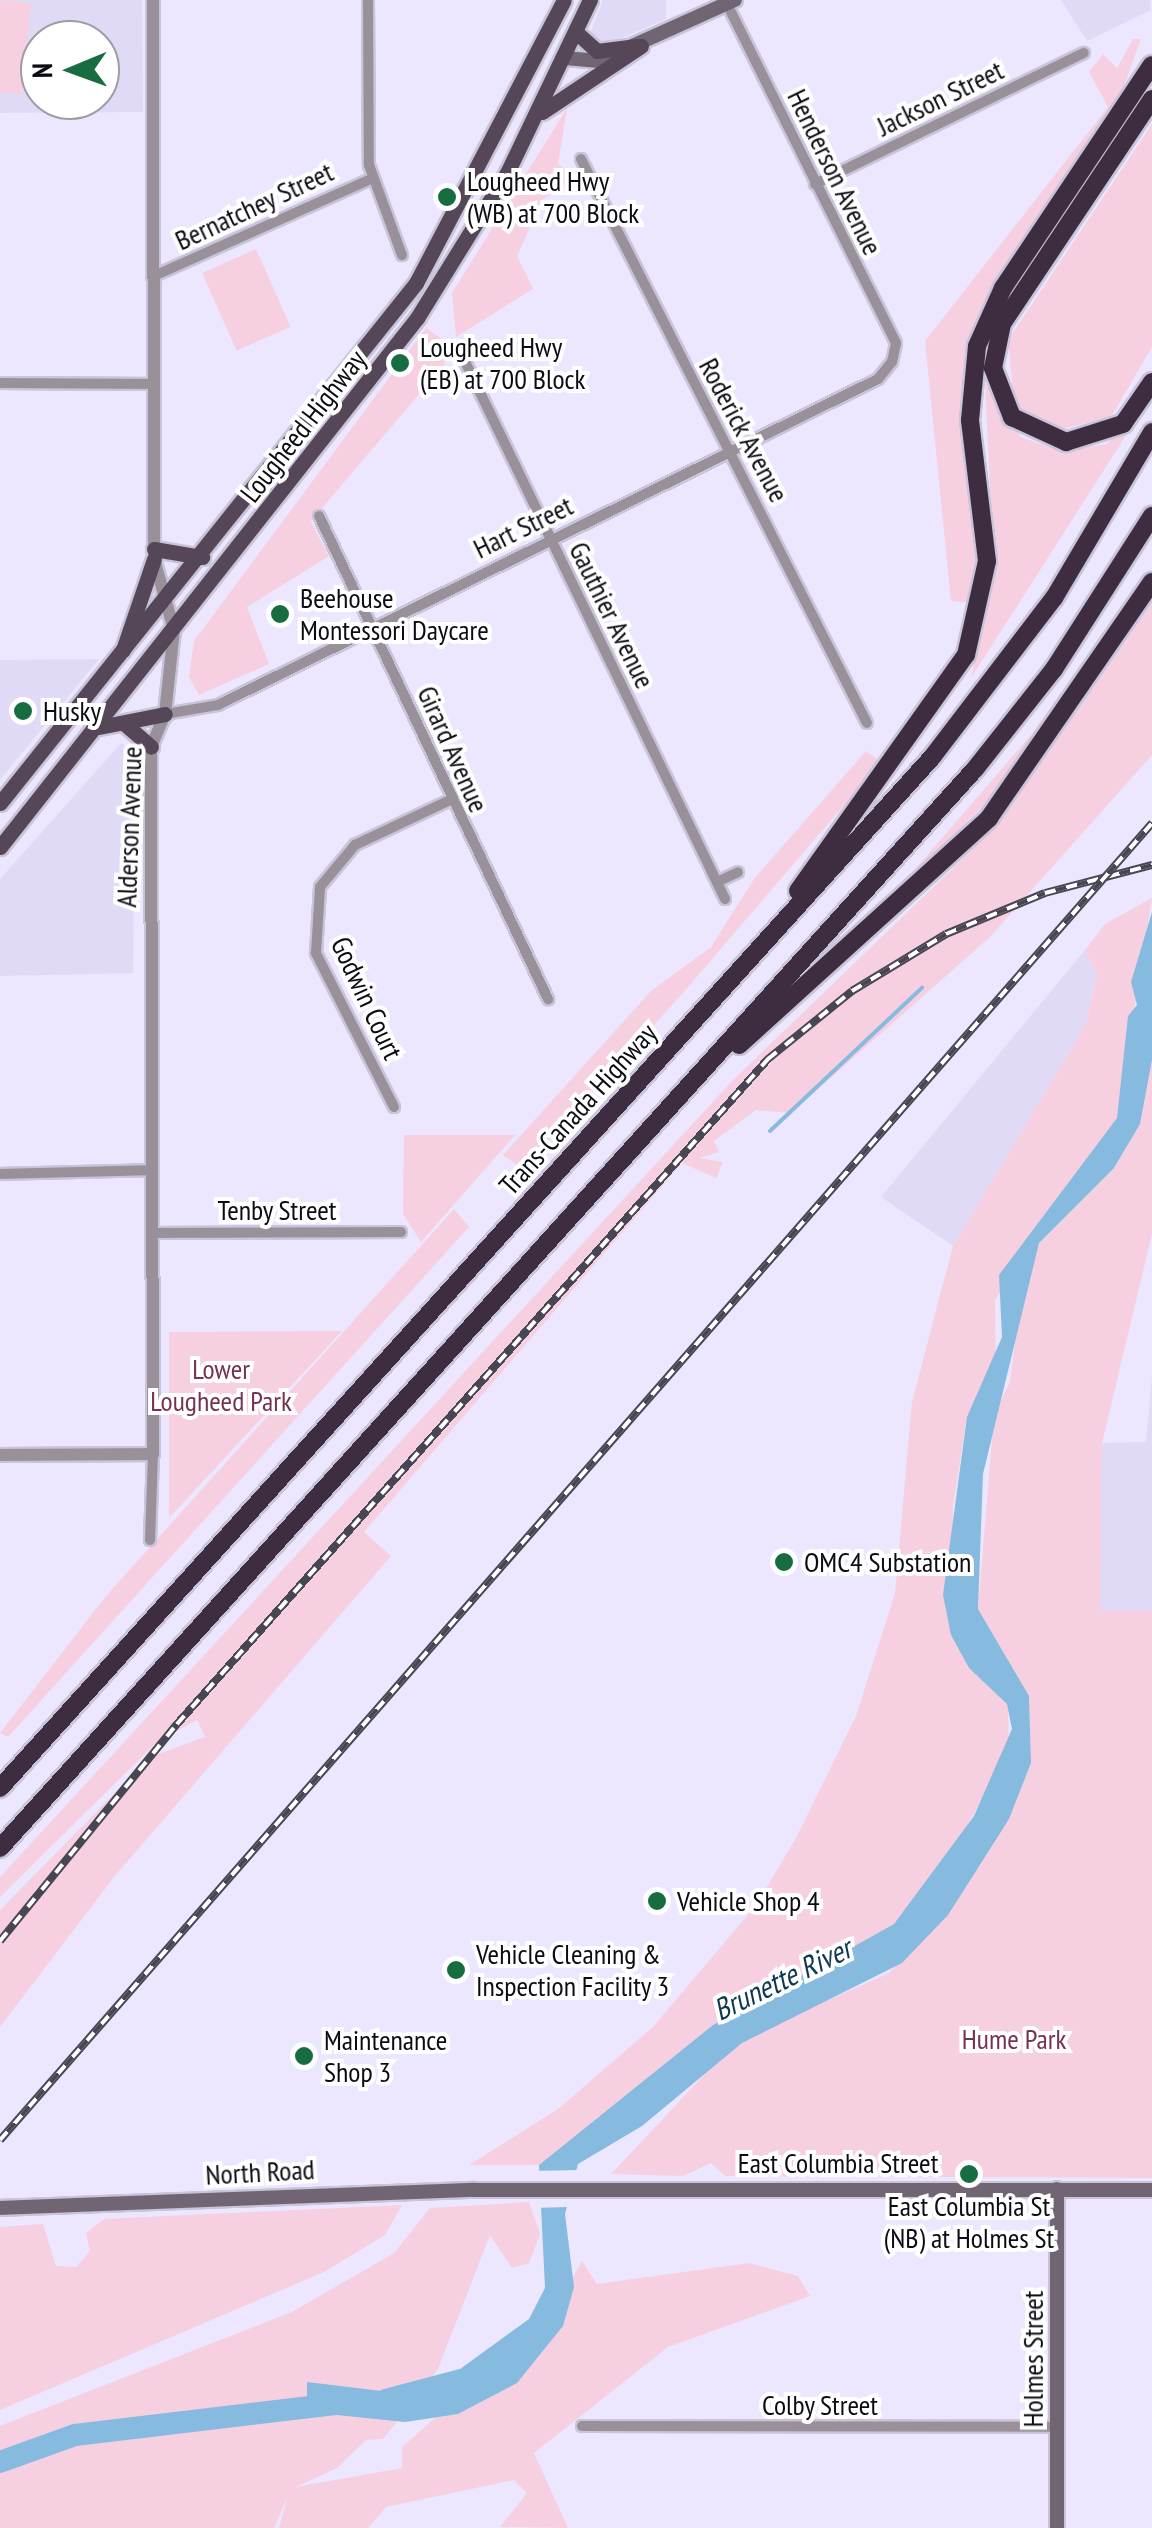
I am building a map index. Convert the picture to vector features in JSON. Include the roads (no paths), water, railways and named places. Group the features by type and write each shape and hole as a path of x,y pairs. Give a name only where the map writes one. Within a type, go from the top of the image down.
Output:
{"highway":[{"path":"726,987 936,708 966,655 987,561 970,420 978,346 1003,288 1146,72 1152,50"},
{"path":"1152,98 1002,324 993,368 1012,416 1066,442 1123,424 1152,382"},
{"name":"Trans-Canada Highway","path":"0,1788 726,987 978,702 1054,598 1152,432"},
{"path":"0,1848 995,746 1152,516"},
{"path":"681,1094 989,818 1152,582"}],"main road":[{"name":"Lougheed Highway","path":"0,803 202,557 416,283 533,70 564,0"},
{"name":"Lougheed Highway","path":"0,847 99,727 411,327 536,118 590,0"},
{"path":"533,70 564,58 595,62 640,46 731,2"},
{"path":"577,33 598,51 640,46"},
{"path":"536,118 640,46"},
{"path":"120,659 154,554 202,557"},
{"path":"99,727 126,725 165,714"},
{"path":"126,725 150,746"},
{"name":"East Columbia Street","path":"523,2189 1152,2190"},
{"name":"North Road","path":"0,2208 523,2189"},
{"name":"Holmes Street","path":"1057,2189 1058,2528"}],"street":[{"name":"Alderson Avenue","path":"150,1540 150,746 165,714 174,630 164,604 154,554 153,0"},
{"path":"368,0 373,178 402,255"},
{"name":"Henderson Avenue","path":"731,2 896,344 892,362"},
{"name":"Jackson Street","path":"816,184 1084,53"},
{"name":"Roderick Avenue","path":"582,159 867,723"},
{"name":"Bernatchey Street","path":"154,276 373,178"},
{"name":"Gauthier Avenue","path":"459,349 725,899"},
{"name":"Hart Street","path":"165,714 218,704 729,449 878,379 892,362"},
{"path":"0,383 153,384"},
{"name":"Girard Avenue","path":"319,516 450,800 548,999"},
{"name":"Godwin Court","path":"394,1107 316,953 320,887 344,852 450,800"},
{"path":"716,882 738,872"},
{"path":"0,1174 152,1170"},
{"name":"Tenby Street","path":"152,1234 401,1232"},
{"path":"0,1455 153,1454"},
{"name":"Colby Street","path":"582,2426 1057,2427"}],"water":[{"path":"1152,912 1152,1060 1140,1124 1114,1168 1039,1243 983,1474 978,1609 1029,1696 1031,1763 1009,1819 948,1915 902,1963 742,2043 642,2126 578,2164 565,2214 574,2287 563,2326 517,2383 458,2414 405,2422 307,2412 307,2382 423,2396 529,2319 545,2288 539,2165 713,2025 894,1924 974,1816 1012,1729 1007,1704 969,1668 951,1635 943,1595 967,1417 1002,1337 999,1275 1117,1118 1128,1016 1137,1005 1131,982"}],"waterway":[{"path":"770,1131 922,988"},
{"name":"Brunette River","path":"386,2400 461,2380"},
{"path":"0,2462 75,2435 335,2404"}],"railway":[{"path":"0,2140 1152,823"},
{"path":"0,1941 177,1724 768,1059 852,991 946,934 1045,893 1152,865"}],"place":[{"name":"Lougheed Hwy (WB) at 700 Block","path":"447,197"},
{"name":"Lougheed Hwy (EB) at 700 Block","path":"400,363"},
{"name":"Beehouse Montessori Daycare","path":"280,614"},
{"name":"Husky","path":"23,711"},
{"name":"OMC4 Substation","path":"784,1562"},
{"name":"Vehicle Shop 4","path":"657,1901"},
{"name":"Vehicle Cleaning & Inspection Facility 3","path":"456,1970"},
{"name":"Maintenance Shop 3","path":"304,2056"},
{"name":"East Columbia St (NB) at Holmes St","path":"969,2174"}],"park label":[{"name":"Lower Lougheed Park","path":"221,1385"},
{"name":"Hume Park","path":"1014,2039"}]}
